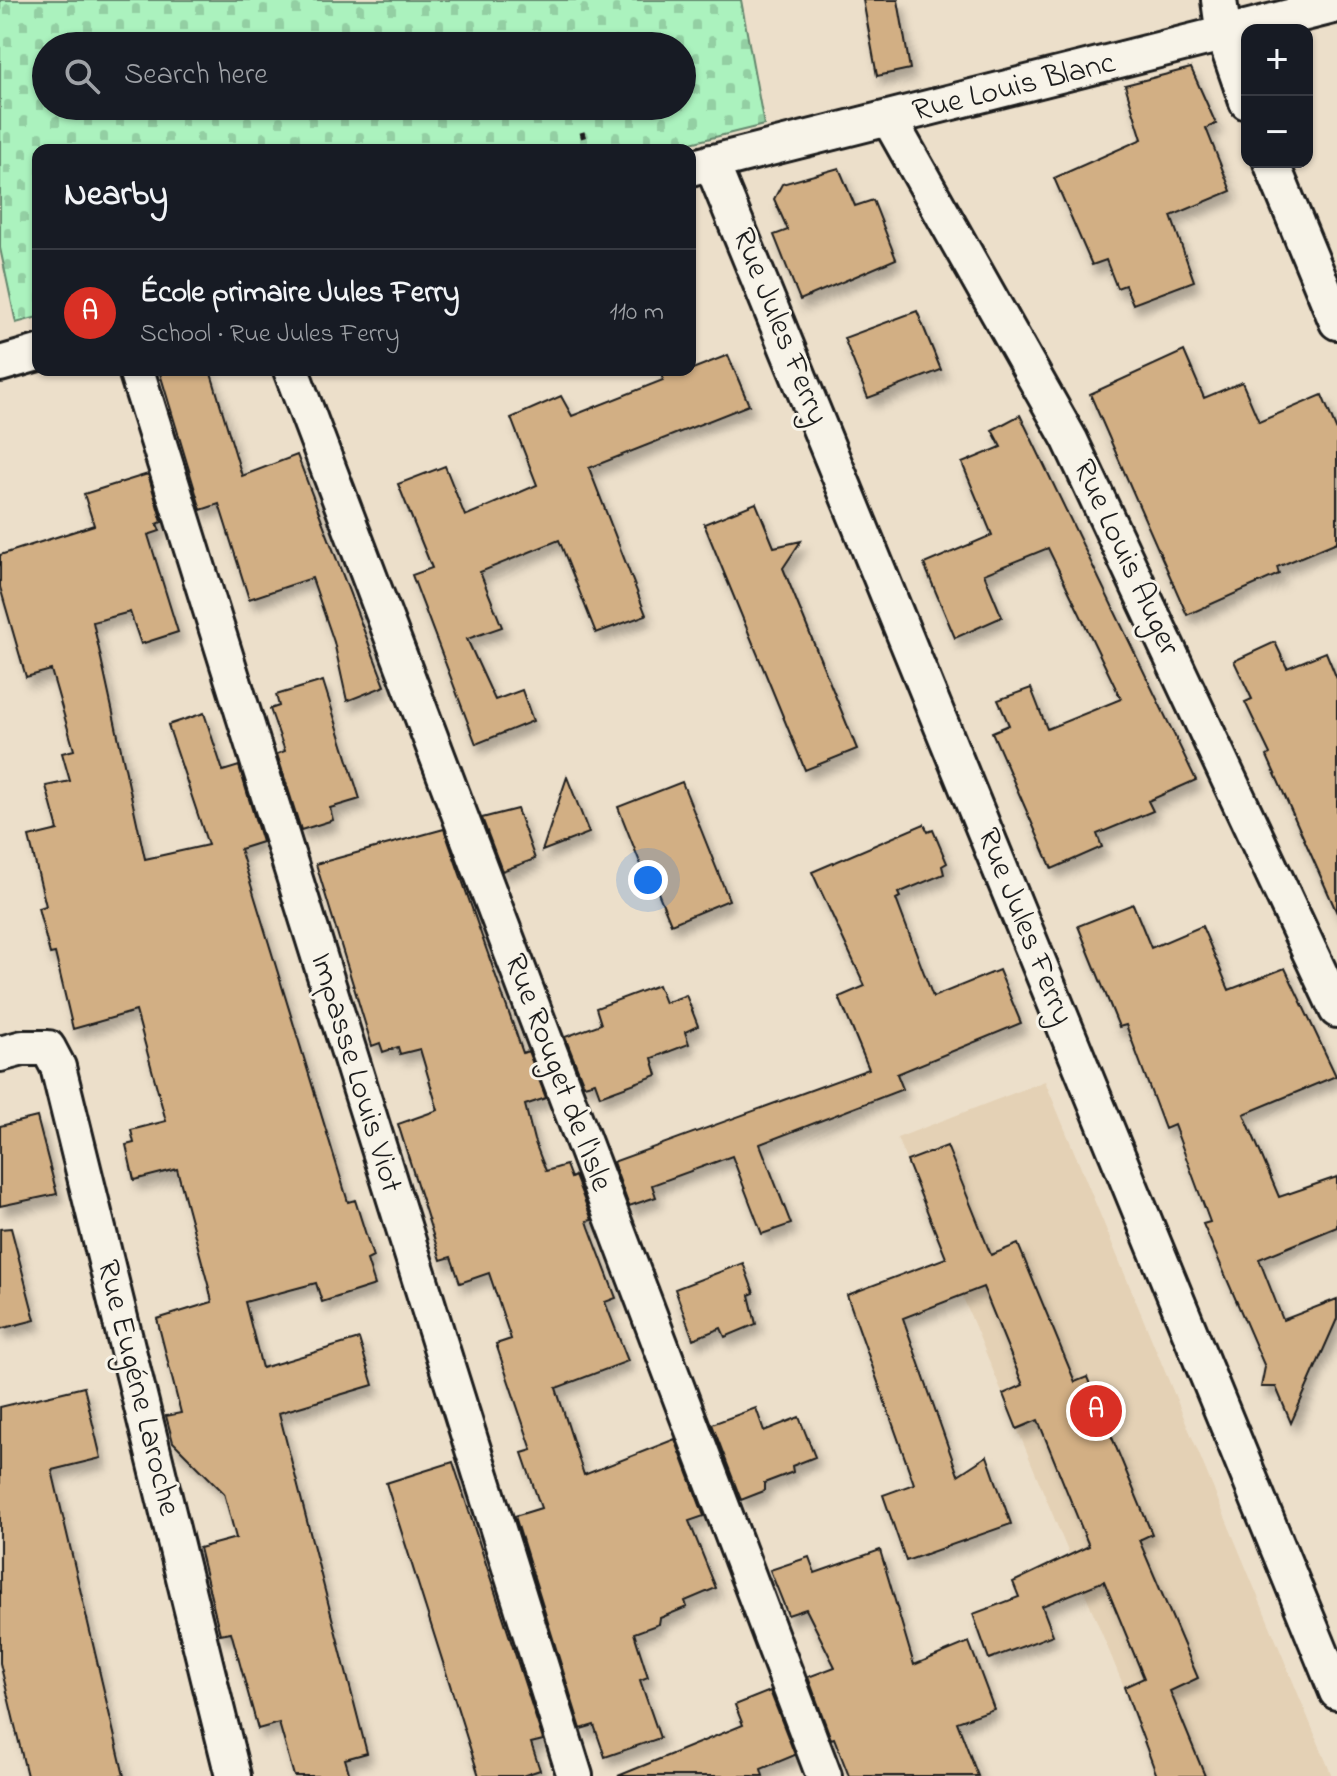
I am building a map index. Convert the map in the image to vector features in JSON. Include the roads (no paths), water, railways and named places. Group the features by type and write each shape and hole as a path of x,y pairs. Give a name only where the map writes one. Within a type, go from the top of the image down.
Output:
{"street":[{"path":"1219,0 1224,36 1245,96"},
{"name":"Rue Louis Blanc","path":"701,165 1224,36 1337,5"},
{"name":"Rue Louis Auger","path":"889,119 1070,440 1337,1010"},
{"name":"Rue Jules Ferry","path":"701,165 1337,1692"},
{"path":"1273,168 1337,322"},
{"path":"0,364 32,355"},
{"name":"Impasse Louis Viot","path":"138,376 575,1776"},
{"name":"Rue Rouget de l'Isle","path":"293,376 824,1776"},
{"name":"Rue Eugéne Laroche","path":"0,1054 23,1048 48,1048 58,1067 233,1776"}],"place":[{"name":"École primaire Jules Ferry","path":"1096,1411"}]}
